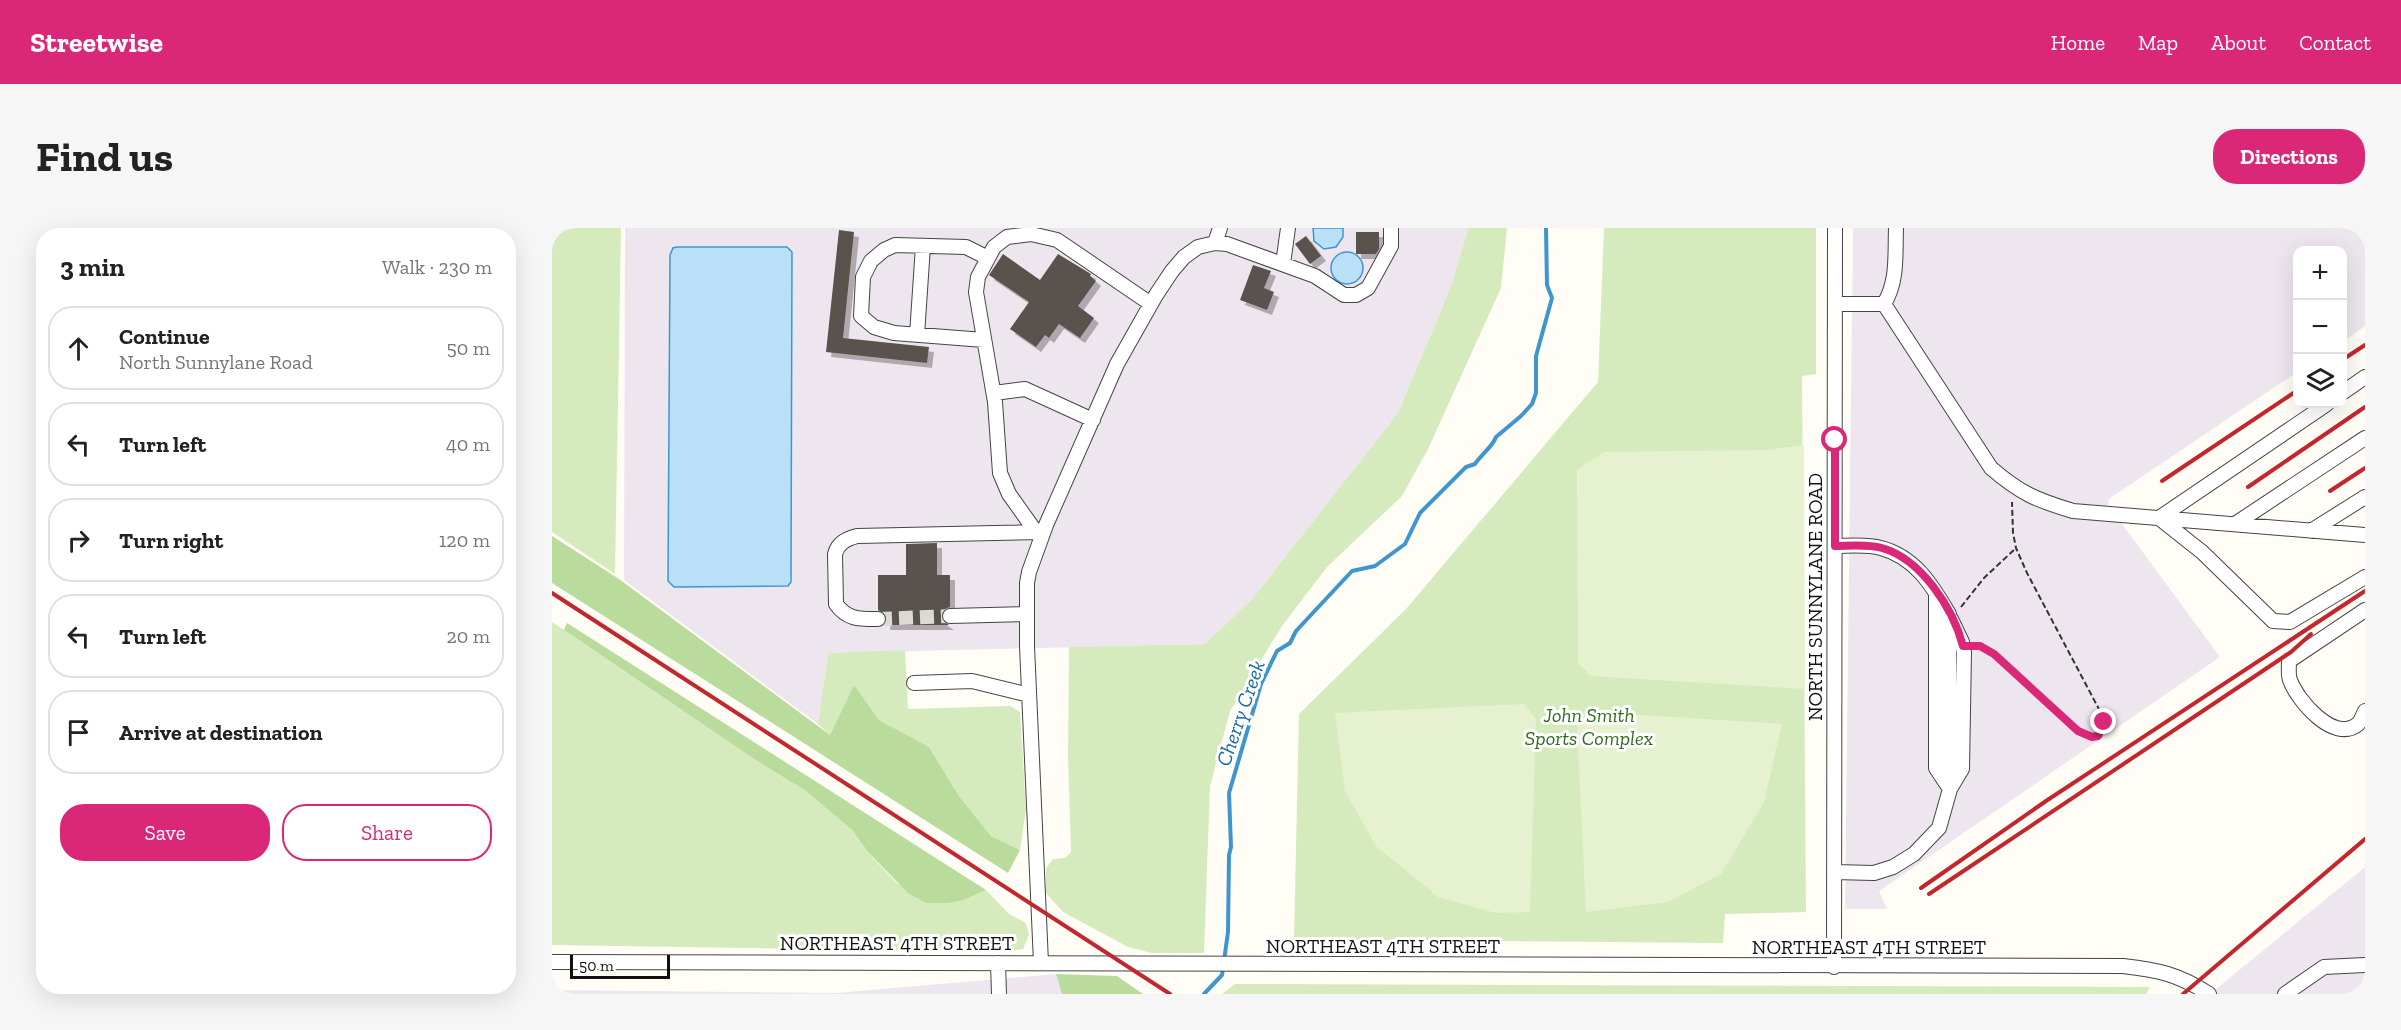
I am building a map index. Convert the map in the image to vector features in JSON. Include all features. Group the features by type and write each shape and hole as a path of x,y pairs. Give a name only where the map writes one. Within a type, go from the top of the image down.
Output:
{"street":[{"path":"1215,243 1220,228"},
{"path":"1283,264 1288,228"},
{"path":"1041,963 1029,695 1028,578 1040,532 1118,364 1172,271 1184,257 1198,247 1215,243 1227,244 1316,276 1344,295 1356,295 1368,288 1391,246 1391,228"},
{"name":"NORTH SUNNYLANE ROAD","path":"1834,967 1835,228"},
{"path":"1884,304 1893,290 1896,228"},
{"path":"1040,532 1009,494 1000,473 994,393 976,292 978,277 994,247 1009,232 1031,234 1057,240 1151,304"},
{"path":"984,340 894,333 874,327 861,316 863,277 871,261 884,250 896,245 966,247 988,258"},
{"path":"917,335 923,246"},
{"path":"1835,304 1884,304"},
{"path":"1884,304 1991,468 2012,487 2034,499 2073,511 2365,535"},
{"path":"2347,390 2365,377"},
{"path":"994,393 1025,389 1093,420"},
{"path":"2159,518 2321,408"},
{"path":"2235,524 2365,438"},
{"path":"2312,531 2365,496"},
{"path":"2159,518 2202,552 2273,621 2290,622 2365,577"},
{"path":"878,619 851,617 836,604 835,554 837,548 847,539 857,536 1040,532"},
{"path":"1834,872 1874,873 1893,867 1914,854 1939,828 1950,789 1962,769 1963,646 1951,617 1936,591 1915,567 1895,553 1879,547 1835,546"},
{"path":"1936,591 1936,768 1950,789"},
{"path":"2365,610 2289,661 2289,679 2308,707 2331,728 2344,729 2358,724 2365,711"},
{"path":"950,616 1027,614"},
{"path":"1950,789 1951,617"},
{"path":"914,683 972,681 1029,695"},
{"name":"NORTHEAST 4TH STREET","path":"552,962 1319,966 2123,966 2156,970 2181,978 2209,994"},
{"path":"998,963 999,994"},
{"path":"2285,994 2324,967 2365,965"}],"path":[{"path":"1963,646 1980,646 1994,654 2078,731 2092,737 2098,736 2104,722 2101,713 2026,573 2016,548 2011,515 2012,487"},
{"path":"1951,617 1983,578 2016,548"}],"shaded area":[{"path":"625,228 1468,228 1452,284 1398,413 1253,598 1205,644 828,653 818,724 624,580"},
{"path":"1853,228 2365,228 2365,326 2347,339 2347,246 2293,246 2293,375 2109,499 2108,505 2220,657 1879,891 1887,909 1845,909"},
{"path":"2365,867 2365,994 2210,994"},
{"path":"1056,974 1062,994 552,994 552,990 837,993"}],"green space":[{"path":"552,228 621,228 615,574 552,532"},
{"path":"1468,228 1507,228 1501,288 1428,449 1402,496 1327,567 1282,626 1230,711 1210,786 1204,953 1152,953 1128,947 1063,912 1046,893 1046,868 1053,859 1065,858 1071,852 1068,755 1069,647 1205,644 1253,598 1398,413 1452,284"},
{"name":"John Smith Sports Complex","path":"1604,228 1816,228 1816,374 1802,376 1806,912 1725,914 1723,943 1294,939 1299,714 1406,609 1598,382"},
{"path":"1804,445 1805,689 1591,676 1578,663 1577,470 1604,452 1767,450"},
{"path":"552,536 619,579 830,735 854,685 879,720 929,747 959,796 991,836 1020,850 1008,873 552,583"},
{"path":"552,622 754,759 806,791 853,831 871,856 898,884 964,900 986,890 1009,914 1026,923 1029,935 1023,949 1002,952 552,945"},
{"path":"567,623 986,890 964,900 948,903 926,903 908,893 868,852 853,831 806,791 754,759 564,630"},
{"path":"905,650 908,709 1010,706 1020,712 1026,810 1020,850 991,836 959,796 929,747 879,720 854,686 830,735 818,724 828,653"},
{"path":"1524,704 1536,719 1530,912 1496,913 1438,897 1376,846 1345,791 1335,713"},
{"path":"1592,712 1782,724 1764,802 1721,874 1668,902 1586,912 1577,726"},
{"path":"1056,974 1117,976 1143,994 1062,994"},
{"path":"1235,984 2150,987 2146,994 1222,994"}],"water":[{"path":"1313,228 1343,228 1343,237 1336,247 1324,249 1314,241"},
{"path":"787,247 792,252 791,582 788,586 674,587 668,581 670,255 673,248"},
{"path":"1347,252 1358,257 1363,268 1358,279 1347,284 1336,279 1331,268 1336,257"}],"building":[{"path":"839,230 854,232 843,338 929,347 927,363 826,352"},
{"path":"1356,232 1379,232 1379,249 1376,254 1356,254"},
{"path":"1306,236 1321,256 1310,264 1295,244"},
{"path":"1003,254 1040,280 1058,254 1091,274 1090,276 1096,281 1078,306 1094,318 1080,338 1059,324 1049,338 1045,335 1036,347 1010,329 1029,302 989,275"},
{"path":"1253,265 1271,271 1264,288 1274,292 1267,310 1240,300"},
{"path":"937,543 937,575 950,575 950,607 945,609 941,616 943,621 949,625 885,625 886,615 878,610 878,575 906,575 906,544"}],"waterway":[{"name":"Cherry Creek","path":"1204,994 1222,975 1228,932 1231,847 1229,793 1261,684 1277,651 1290,643 1296,631 1352,571 1375,566 1405,544 1420,513 1466,467 1475,464 1496,437 1532,404 1536,393 1536,356 1552,298 1547,285 1546,228"}],"tunnel":[{"path":"878,619 950,616"}],"railway":[{"path":"2347,357 2365,345"},
{"path":"2162,481 2293,393"},
{"path":"2248,487 2365,407"},
{"path":"2330,491 2365,468"},
{"path":"1921,888 2046,801 2365,591"},
{"path":"552,593 1170,994"},
{"path":"1929,894 2291,652 2311,634"},
{"path":"2183,994 2365,839"}],"route":[{"path":"1835,440 1835,546 1879,547 1910,561 1936,591 1963,646 1980,646 1994,654 2078,731 2092,737 2098,736 2104,722"}]}
